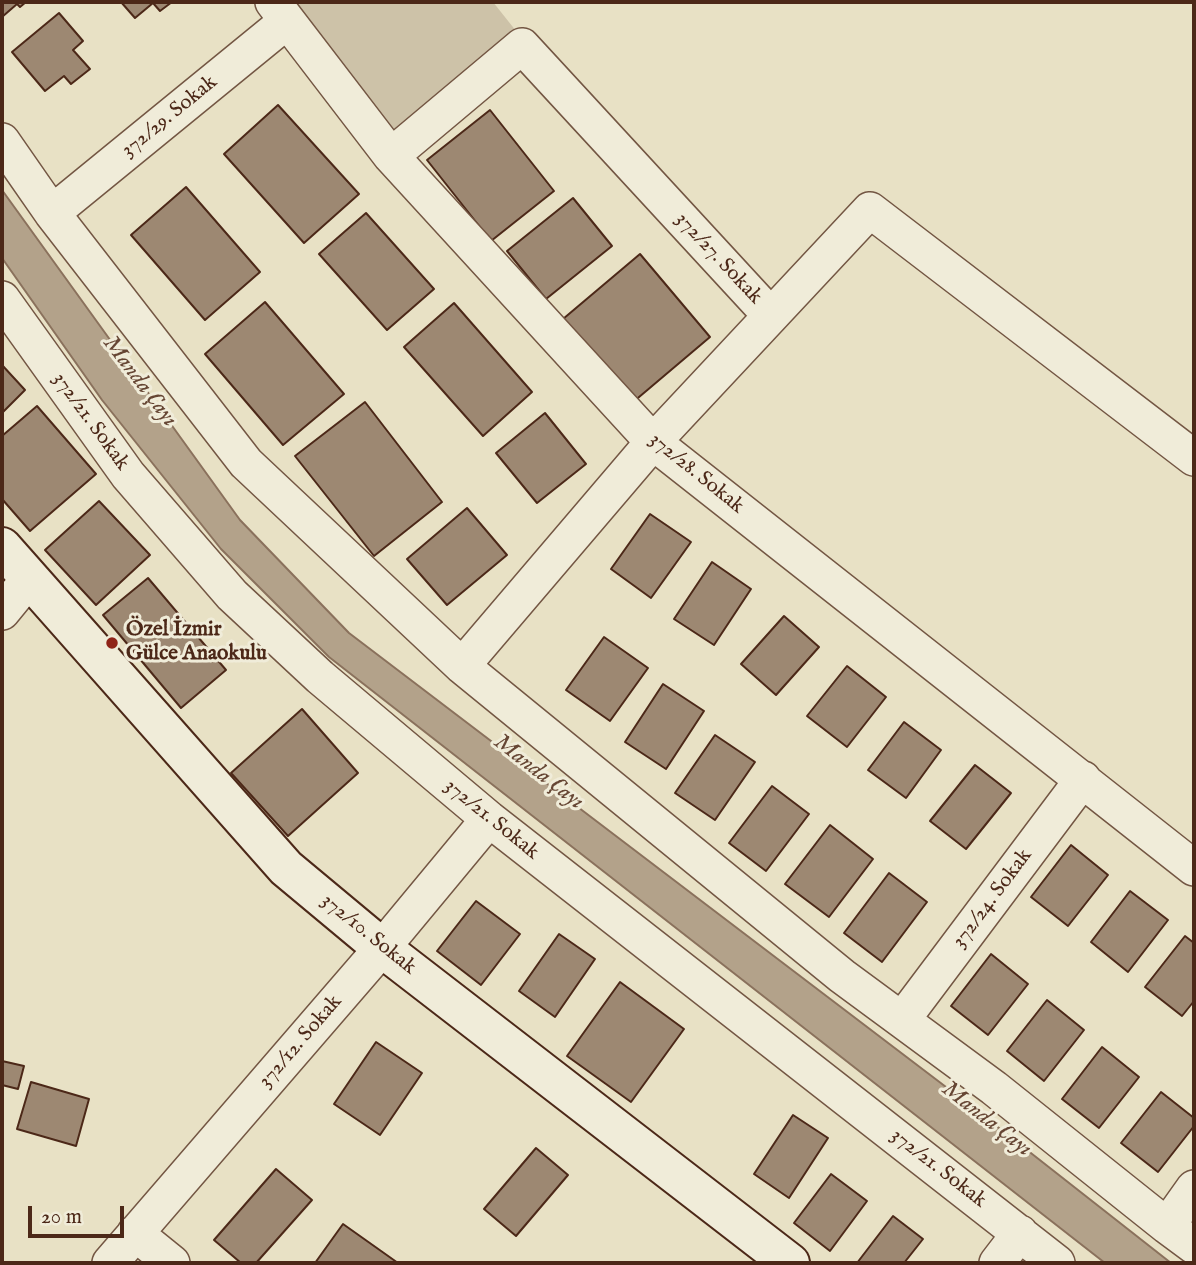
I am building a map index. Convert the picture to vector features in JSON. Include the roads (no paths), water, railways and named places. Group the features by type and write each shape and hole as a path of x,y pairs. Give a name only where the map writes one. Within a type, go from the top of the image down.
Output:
{"street":[{"name":"372/28. Sokak","path":"280,12 391,156 653,442 1194,868"},
{"name":"372/29. Sokak","path":"52,214 280,12"},
{"name":"372/27. Sokak","path":"391,156 522,46 771,316 653,442 462,666"},
{"path":"2,141 52,214 246,463 462,666 842,975 994,1088 1180,1236 1194,1188"},
{"path":"771,316 870,209 1194,458"},
{"name":"372/21. Sokak","path":"2,299 128,475 232,595 320,677 489,819 1057,1263"},
{"name":"372/10. Sokak","path":"2,547 286,868 382,948 790,1263"},
{"path":"2,612 29,579"},
{"name":"372/24. Sokak","path":"902,1020 1083,779"},
{"name":"372/12. Sokak","path":"110,1263 382,948 489,819"},
{"path":"135,1233 172,1263"},
{"path":"997,1263 1020,1233"}],"water":[{"name":"Manda Çayı","path":"2,190 240,520 349,633 971,1106 1171,1263 1105,1263 329,657 221,549 102,400 2,258"}],"place":[{"name":"Özel İzmir Gülce Anaokulu","path":"112,643"}]}
